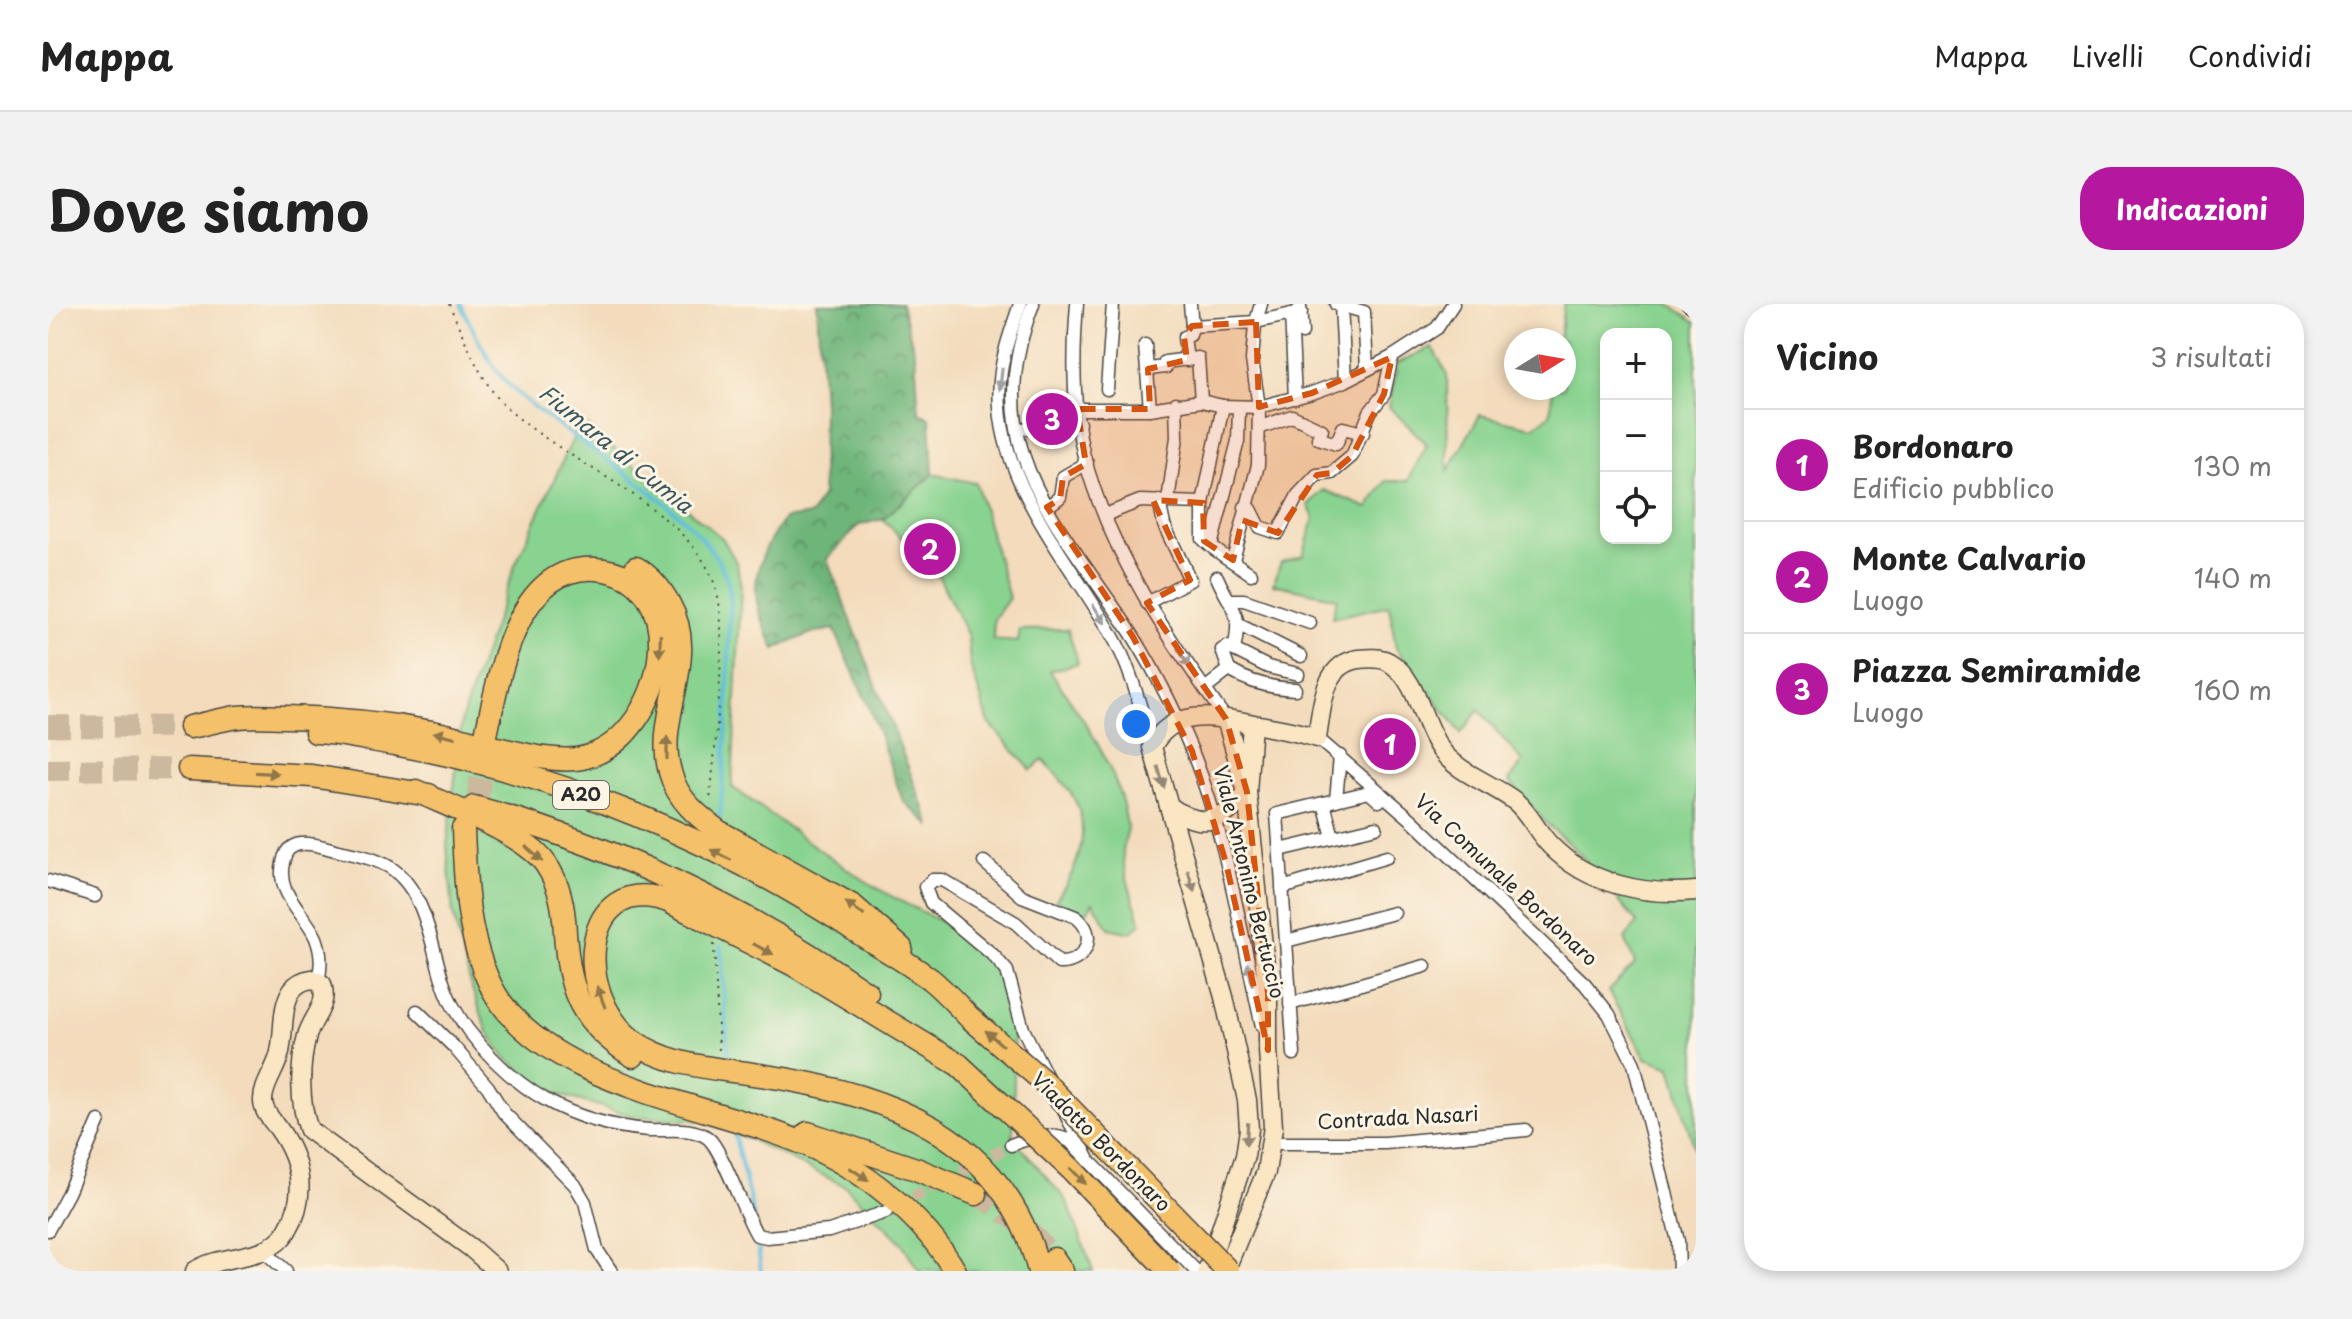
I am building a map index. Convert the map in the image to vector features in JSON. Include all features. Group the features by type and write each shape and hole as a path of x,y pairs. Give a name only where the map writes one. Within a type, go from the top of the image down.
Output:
{"highway":[{"name":"A20","path":"578,559 610,559 640,570 663,594 679,629 680,670 666,748 670,773 690,807 718,831 853,906 895,941 932,981 800,895 689,839 614,807 532,778 432,751 321,732 190,727 241,716 323,718 433,732 552,759 586,757 608,749 623,738 642,709 652,688 661,647 660,629 651,605 634,582 610,570 591,568 568,571 538,592 525,611 505,654 480,733 496,649 514,609 532,584 556,567 578,559"},
{"name":"A20","path":"189,769 312,776 416,791 523,820 627,861 724,905 838,973 907,1021 959,1065"},
{"path":"416,791 524,844 543,861 556,882 561,900 567,957 575,994 600,1033 647,1062 696,1075 834,1098 887,1115 923,1133 958,1157 986,1182 1014,1226 1030,1271"},
{"path":"955,1271 907,1210 875,1184 837,1160 776,1133 598,1074 557,1053 533,1035 493,991 481,963 468,905 469,831 476,903 489,960 514,1003 551,1039 615,1072 916,1169 976,1194"},
{"path":"959,1065 815,977 668,901 649,897 629,900 611,911 598,928 592,956 596,986 606,1010 632,1039 653,1052 682,1062 848,1092 889,1106 928,1125 963,1148 993,1176 1052,1267"},
{"name":"Viadotto Bordonaro","path":"932,981 1043,1081 1226,1271"},
{"name":"Viadotto Bordonaro","path":"959,1065 1059,1158 1169,1271"}],"street":[{"path":"1020,304 1001,369 999,394 1005,438 1018,475 1048,534 1118,645 1134,686 1224,997 1247,1100 1249,1129 1245,1156 1207,1271"},
{"name":"Viale Antonino Bertuccio","path":"1033,304 1015,372 1013,408 1025,463 1070,547 1133,637 1179,721 1195,759 1214,820 1268,1050 1272,1143 1266,1172 1226,1271"},
{"path":"1077,304 1077,409 1087,463 1105,515 1147,603 1226,719 1247,792 1268,994 1268,1050"},
{"path":"1107,389 1114,304"},
{"path":"1187,360 1184,337 1190,335 1192,326 1190,304"},
{"path":"1233,560 1258,465 1259,407 1252,360 1261,304"},
{"path":"1077,409 1150,409 1201,401 1223,406 1259,407 1295,398 1345,381 1392,357 1437,328 1453,304"},
{"path":"1688,304 1696,309"},
{"path":"1345,381 1338,305 1364,312 1367,369"},
{"path":"1192,326 1256,322 1297,310"},
{"path":"1297,310 1302,333"},
{"path":"1295,398 1297,310"},
{"path":"1145,345 1150,409"},
{"path":"1245,507 1251,509 1260,527 1278,533 1298,495 1317,475 1332,473 1352,456 1370,412 1384,394 1392,357"},
{"path":"1148,369 1166,367 1165,362 1198,358 1201,401"},
{"path":"1147,603 1190,580 1164,525 1164,501 1177,437 1176,403"},
{"path":"1223,406 1203,503 1203,539 1223,557 1233,560 1251,574"},
{"path":"1211,546 1238,441 1239,407"},
{"path":"1259,428 1292,416 1322,430 1318,438 1336,444 1343,428 1363,433"},
{"path":"1026,428 1079,423"},
{"path":"1047,507 1060,497 1063,477 1087,463"},
{"path":"1105,515 1140,501 1203,503"},
{"path":"1217,577 1235,607 1239,625 1234,650"},
{"path":"1229,600 1244,600 1310,623"},
{"path":"1239,625 1301,656"},
{"path":"1295,689 1245,680 1229,670 1222,650 1227,647 1268,667 1298,674"},
{"path":"1317,738 1326,687 1336,670 1357,659 1381,659 1403,676 1443,753 1467,773 1520,806 1559,854 1589,874 1617,885 1662,892 1696,891"},
{"path":"1205,689 1229,670"},
{"name":"Via Comunale Bordonaro","path":"1179,721 1197,717 1226,719 1317,738 1412,820 1585,984 1609,1014 1638,1076 1678,1241 1679,1271"},
{"path":"1152,747 1157,737 1179,721"},
{"path":"1169,806 1189,819 1214,820 1233,808 1247,792 1252,724"},
{"path":"1333,837 1330,802 1340,756"},
{"path":"1294,1054 1277,814 1369,792 1401,821 1412,820"},
{"path":"1280,850 1376,827"},
{"path":"318,980 321,971 317,941 292,903 282,880 285,857 292,847 298,845 373,859 397,872 423,914 453,1006 467,1029 501,1068 535,1096 576,1115 646,1129 693,1131 707,1137 717,1149 746,1218 757,1235 791,1236 829,1231 886,1212"},
{"path":"1282,888 1387,857"},
{"path":"984,862 1022,896 1081,920 1088,933 1083,955 1071,962 1059,963 1016,923 942,880 932,880 925,887 931,903 993,955 1007,971 1023,1029 1090,1162"},
{"path":"48,881 95,896"},
{"path":"1286,941 1394,913"},
{"path":"1290,1004 1425,966"},
{"path":"195,1271 216,1261 264,1251 276,1245 298,1209 301,1193 293,1154 265,1111 263,1097 278,1059 291,991 301,981 318,980"},
{"path":"318,980 322,984 324,999 308,1031 302,1057 305,1117 309,1130 471,1248 497,1271"},
{"path":"417,1011 441,1033 488,1087 504,1113 575,1185 585,1202 597,1250 611,1271"},
{"path":"48,1230 68,1193 99,1121"},
{"name":"Contrada Nasari","path":"1272,1143 1385,1143 1526,1130"},
{"path":"1011,1145 1042,1136 1062,1137 1070,1141 1196,1271"},
{"path":"264,1251 286,1271"}],"path":[{"path":"449,304 491,389 504,405 554,445 626,488 689,541 713,579 720,608 720,686 710,811"},
{"path":"714,940 719,1063"}],"highlighted area":[{"path":"1256,322 1259,407 1312,393 1392,357 1384,394 1352,456 1332,473 1317,475 1278,533 1242,520 1233,560 1204,541 1203,503 1153,500 1190,580 1147,603 1226,719 1247,792 1268,994 1268,1050 1226,863 1192,751 1133,637 1047,507 1060,499 1063,477 1086,464 1077,409 1150,409 1148,369 1187,360 1184,337 1192,326"}],"green space":[{"path":"817,304 901,304 915,354 919,413 930,418 933,474 883,519 859,525 827,559 931,826 903,801 871,712 834,629 809,634 775,649 758,607 756,590 759,568 772,538 784,519 811,515 822,495 823,404"},
{"path":"1564,304 1669,304 1696,322 1696,1155 1671,1067 1646,1058 1608,991 1635,964 1625,939 1637,923 1580,854 1547,824 1509,781 1523,762 1479,710 1461,733 1396,648 1389,605 1332,618 1337,598 1273,584 1281,562 1303,556 1314,518 1308,505 1324,490 1368,508 1386,481 1408,481 1427,444 1389,407 1398,363 1432,347 1447,374 1448,471 1480,415 1532,427 1550,415 1552,400 1576,400 1576,328 1561,328"},
{"path":"581,421 723,539 737,564 741,587 732,787 872,885 960,933 990,958 1002,974 1011,1006 1013,1029 1013,1138 1067,1201 1093,1271 919,1271 902,1243 845,1186 751,1140 703,1121 633,1116 557,1094 529,1077 504,1056 488,1032 471,986 453,914 447,846 462,718 515,565"},
{"path":"933,474 976,483 1009,598 994,619 993,640 1018,642 1020,630 1068,629 1078,663 1050,671 1098,744 1123,805 1127,826 1124,865 1141,923 1131,933 1109,928 1093,902 1085,915 1055,901 1075,866 1082,840 1080,813 1075,800 1043,760 1031,770 989,723 970,664 968,636 933,565 883,519"}],"waterway":[{"name":"Fiumara di Cumia","path":"461,304 487,355 507,383 531,405 669,506 698,534 719,563 730,592 731,604 720,817"},
{"name":"Fiumara di Cumia","path":"721,946 729,1064"},
{"name":"Fiumara di Cumia","path":"733,1129 754,1217"},
{"name":"Fiumara di Cumia","path":"757,1238 761,1271"}],"tunnel":[{"path":"48,726 190,727"},
{"path":"474,833 484,747"},
{"path":"48,770 189,769"},
{"path":"897,1206 1011,1145"},
{"path":"976,1194 1018,1222 1054,1259"}],"place":[{"name":"Piazza Semiramide","path":"1052,419"},
{"name":"Monte Calvario","path":"930,549"},
{"name":"Bordonaro","path":"1390,744"}]}
